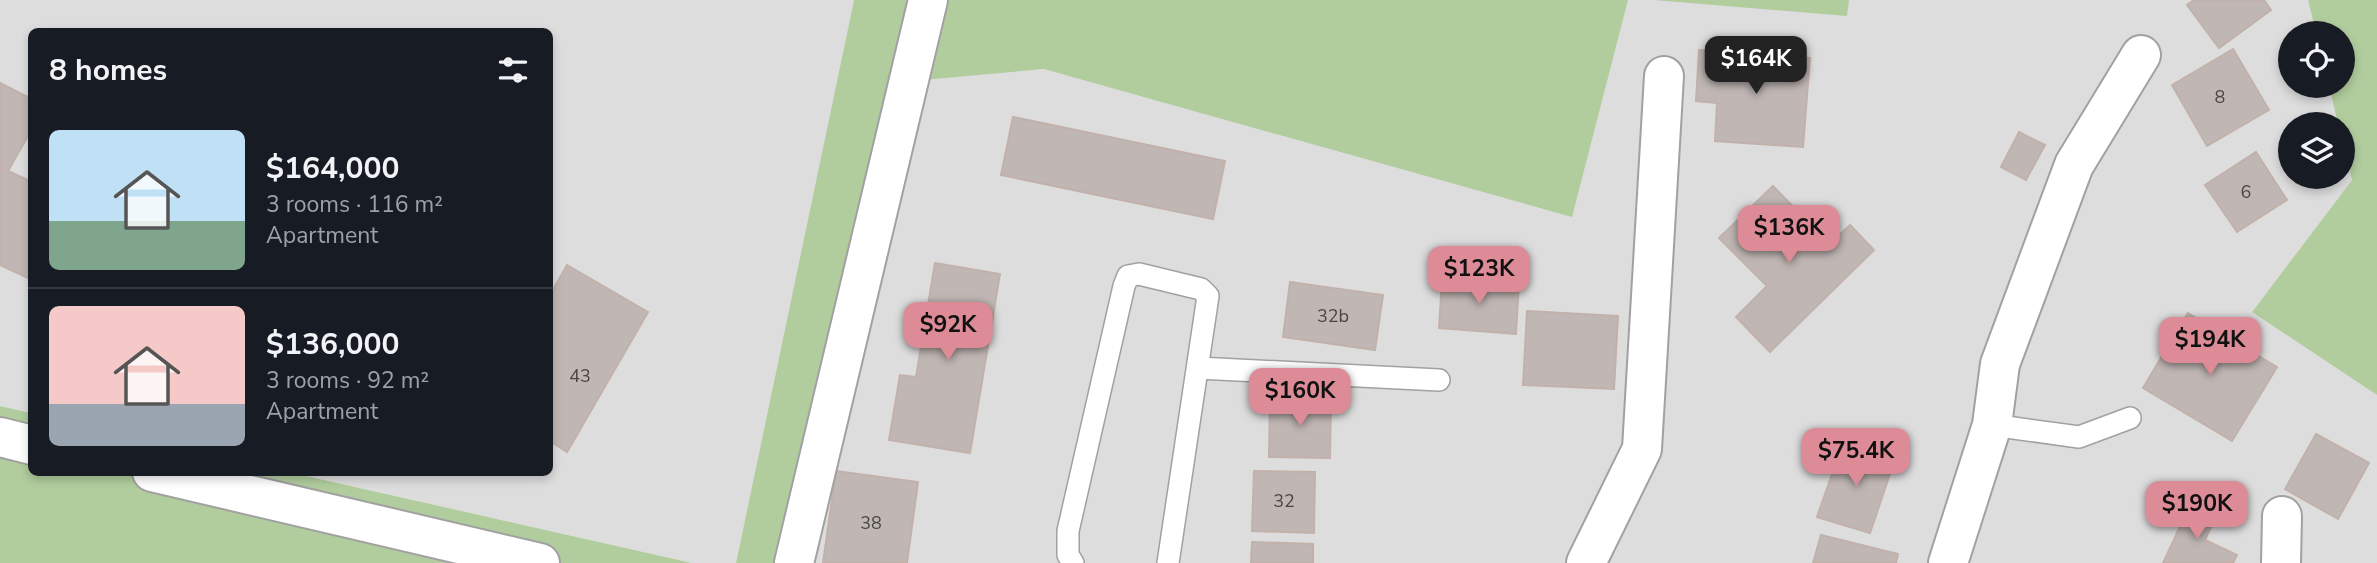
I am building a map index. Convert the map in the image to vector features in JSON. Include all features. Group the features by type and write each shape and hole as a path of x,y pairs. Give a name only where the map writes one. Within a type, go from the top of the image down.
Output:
{"street":[{"path":"794,563 928,0"},
{"path":"1948,563 1992,425 2000,364 2074,165 2141,55"},
{"path":"1586,563 1642,449 1664,76"},
{"path":"0,437 28,443"},
{"path":"169,476 540,563"},
{"path":"2281,563 2282,516"}],"lane":[{"path":"1073,563 1068,555 1068,531 1128,276 1139,274 1201,289 1208,296 1168,563"},
{"path":"1198,368 1439,380"},
{"path":"1992,425 2079,437 2130,418"}],"shaded area":[{"path":"0,0 854,0 736,563 692,563 306,476 553,476 553,28 28,28 28,412 0,406"},
{"path":"1312,0 2308,0 2313,21 2278,21 2278,98 2332,98 2335,112 2278,112 2278,189 2345,189 2252,312 2377,395 2377,563 812,563 924,80 1044,69"}],"green space":[{"path":"854,0 1628,0 1572,217 1044,69 924,80 812,563 736,563"},
{"path":"1654,0 1849,0 1847,16"},
{"path":"2308,0 2377,0 2377,395 2252,312 2345,189 2355,189 2355,112 2335,112 2332,98 2355,98 2355,21 2313,21"},
{"path":"0,406 28,412 28,476 306,476 692,563 0,563"}],"building":[{"path":"2194,0 2264,0 2271,10 2219,48 2187,5"},
{"path":"2233,49 2269,110 2207,146 2172,85"},
{"path":"1699,50 1810,58 1803,147 1715,141 1717,103 1696,101"},
{"path":"0,83 28,97 28,136 8,171 28,180 28,278 0,265"},
{"path":"1013,117 1225,161 1213,219 1001,175"},
{"path":"2019,132 2045,145 2026,180 2001,167"},
{"path":"2256,152 2287,200 2237,232 2205,185"},
{"path":"1773,186 1830,244 1850,225 1874,250 1770,352 1736,317 1767,286 1719,238"},
{"path":"935,263 1000,274 970,453 889,440 900,375 916,377"},
{"path":"567,265 648,312 567,452 553,443 553,290"},
{"path":"1442,279 1519,283 1516,334 1439,328"},
{"path":"1290,282 1383,295 1375,350 1283,337"},
{"path":"1527,311 1618,316 1614,389 1523,385"},
{"path":"2188,313 2277,367 2232,441 2143,388"},
{"path":"1270,397 1331,398 1330,458 1269,457"},
{"path":"2316,434 2369,463 2338,519 2285,489"},
{"path":"1843,443 1895,459 1870,533 1817,517"},
{"path":"836,471 918,482 907,563 823,563"},
{"path":"1254,471 1315,472 1314,533 1252,531"},
{"path":"2191,503 2217,514 2205,540 2237,555 2233,563 2163,563"},
{"path":"1821,535 1898,554 1896,563 1813,563"},
{"path":"1252,542 1313,544 1313,563 1251,563"}]}
